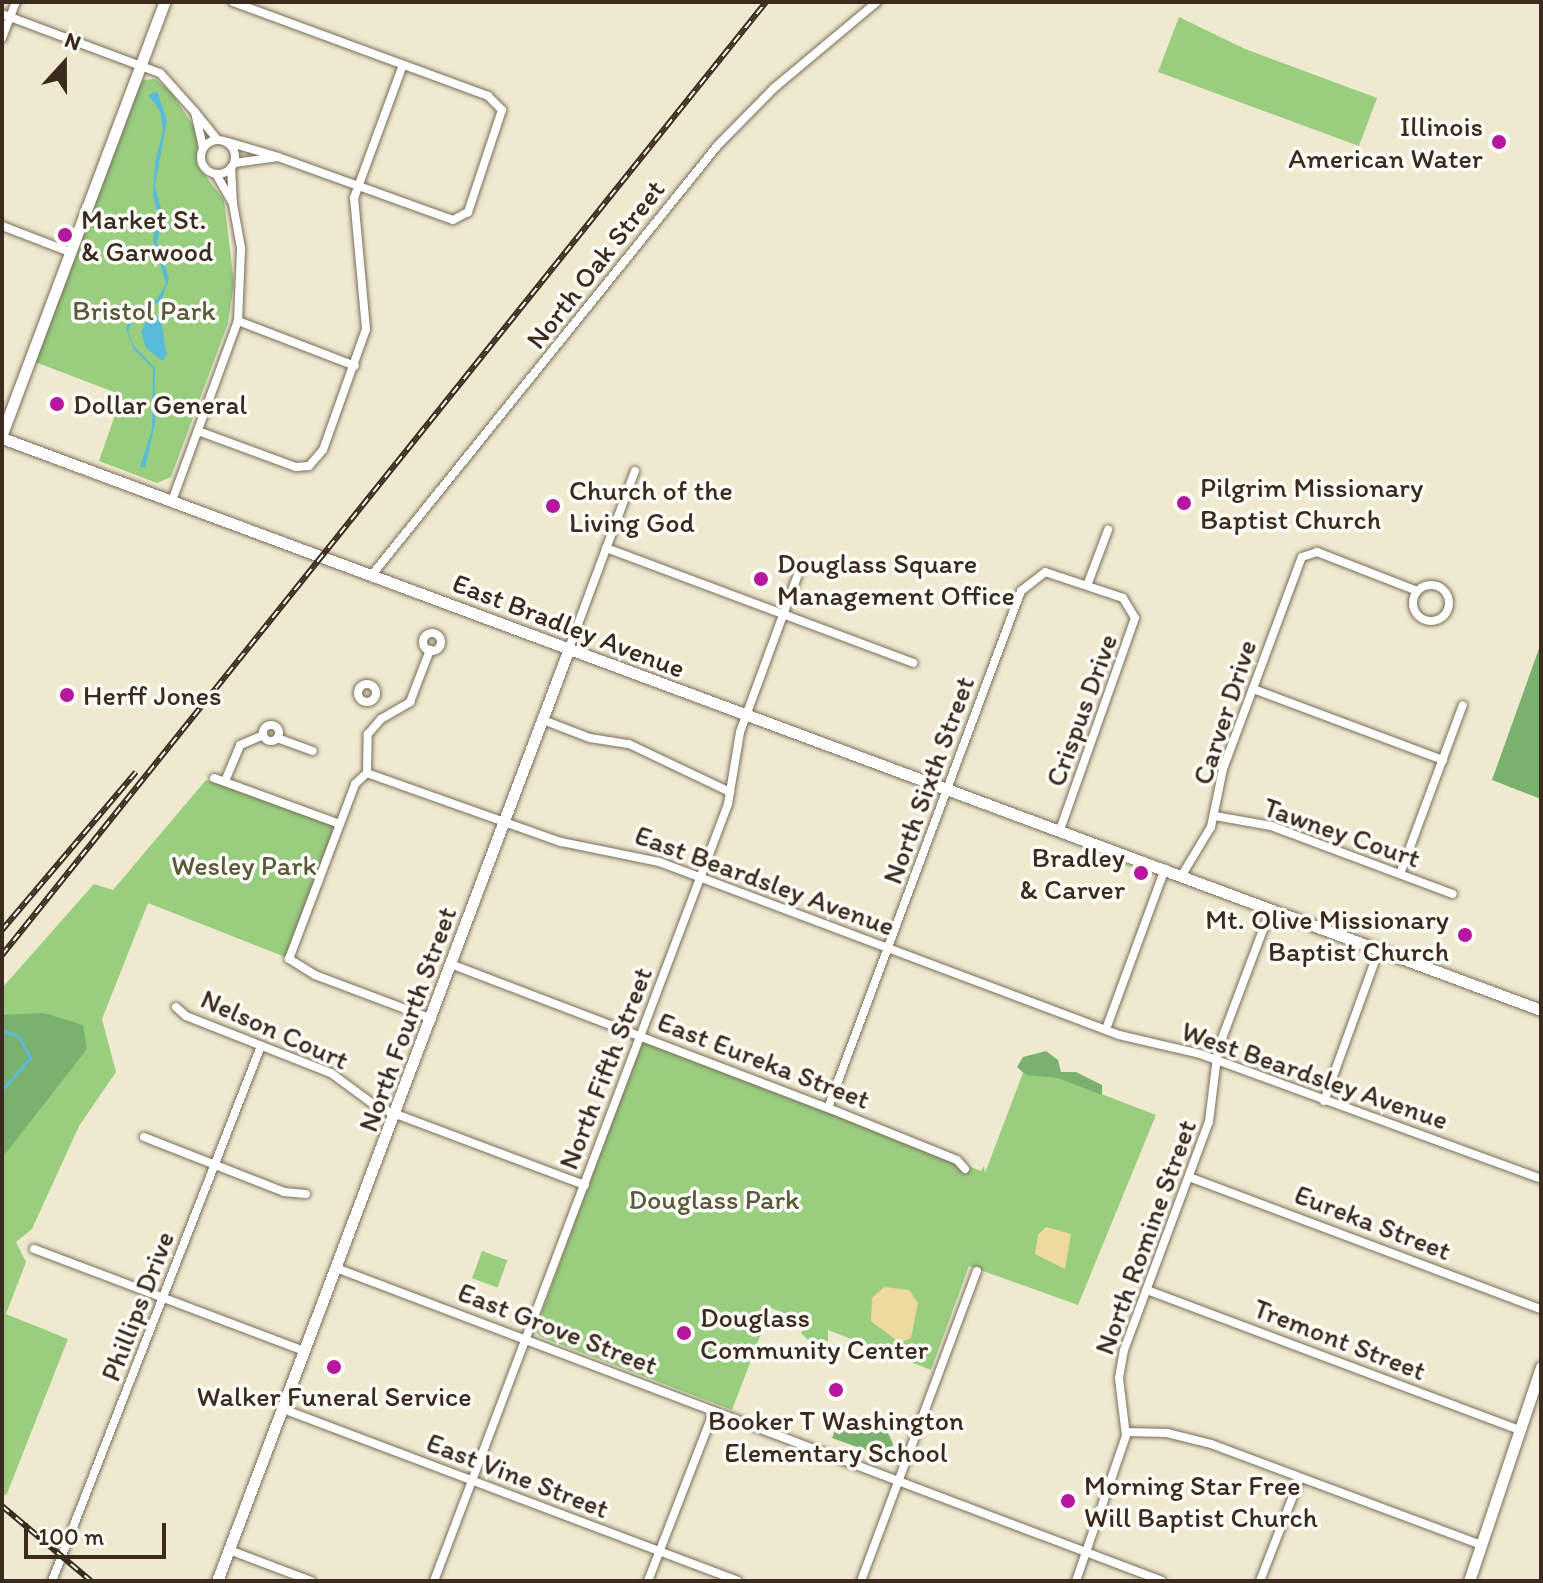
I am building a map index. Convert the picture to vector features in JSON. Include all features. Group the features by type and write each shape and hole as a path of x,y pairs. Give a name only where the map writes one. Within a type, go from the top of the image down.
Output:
{"main road":[{"path":"2,436 67,251 164,2"},
{"name":"East Bradley Avenue","path":"2,436 568,651 948,788 1541,1010"},
{"name":"North Fourth Street","path":"217,1581 397,1114 568,651"},
{"path":"1469,1581 1517,1429 1541,1367"}],"street":[{"path":"2,38 6,15 16,2"},
{"path":"6,15 140,65 171,80 217,139 278,157 453,220 470,207 502,110 488,96 233,2"},
{"name":"North Oak Street","path":"371,576 718,145 784,78 877,2"},
{"path":"198,431 282,463 309,466 323,450 355,366 367,307 352,214 358,187 403,65"},
{"path":"195,112 203,147 202,164 216,174 233,204"},
{"path":"203,147 217,139"},
{"path":"172,501 238,321 241,248 233,204 233,165 228,142"},
{"path":"216,174 233,165 278,157"},
{"path":"2,226 67,251"},
{"path":"238,321 355,366"},
{"name":"North Fourth Street","path":"568,651 635,471"},
{"path":"1088,583 1108,530"},
{"path":"606,548 913,663"},
{"name":"Carver Drive","path":"1182,875 1215,816 1223,769 1302,557 1317,552 1417,591"},
{"name":"North Fifth Street","path":"434,1581 701,877 730,792 746,717 801,566"},
{"name":"North Sixth Street","path":"828,1108 1026,583 1045,572 1088,583"},
{"name":"Crispus Drive","path":"1060,830 1135,627 1129,603 1088,583"},
{"path":"1428,585 1440,587 1448,597 1445,614 1435,620 1419,616 1413,607 1417,591 1428,585"},
{"path":"430,650 410,702 381,719 365,746 367,773 355,784 289,959 315,975 432,1019"},
{"path":"1253,689 1443,760"},
{"path":"372,701 381,719"},
{"path":"1400,874 1463,705"},
{"path":"543,720 590,738 629,744 730,792"},
{"path":"225,781 240,744 263,735 273,726 277,738 313,751"},
{"name":"East Beardsley Avenue","path":"367,773 394,779 579,846 632,852 1029,1000"},
{"path":"214,778 340,824"},
{"name":"Tawney Court","path":"1215,816 1271,826 1453,894"},
{"path":"1106,1029 1165,869"},
{"name":"North Romine Street","path":"1076,1581 1126,1432 1120,1367 1209,1122 1218,1049 1271,909"},
{"path":"1324,1101 1379,950"},
{"name":"East Eureka Street","path":"453,965 828,1108 957,1160 965,1169"},
{"name":"West Beardsley Avenue","path":"1029,1000 1106,1029 1218,1061 1541,1179"},
{"name":"Nelson Court","path":"176,1007 186,1016 331,1073 367,1102 585,1185"},
{"name":"Phillips Drive","path":"52,1581 261,1046"},
{"path":"144,1137 284,1192 306,1194"},
{"name":"Eureka Street","path":"1189,1177 1541,1309"},
{"path":"34,1249 304,1351"},
{"name":"East Grove Street","path":"336,1268 1162,1581"},
{"path":"861,1581 977,1271"},
{"name":"Tremont Street","path":"1147,1290 1517,1429"},
{"name":"East Vine Street","path":"283,1409 738,1581"},
{"path":"648,1581 714,1411"},
{"path":"1126,1432 1189,1437 1481,1545"},
{"path":"1260,1581 1300,1478"},
{"path":"229,1550 311,1581"}],"green space":[{"path":"1179,17 1245,49 1377,98 1359,146 1158,72"},
{"name":"Bristol Park","path":"155,79 171,92 197,131 197,165 224,200 234,283 228,323 171,477 157,483 99,461 122,395 35,362 139,87 143,80"},
{"path":"1541,643 1541,799 1492,780"},
{"name":"Wesley Park","path":"206,780 340,825 285,957 148,903 102,1019 116,1072 79,1126 32,1229 16,1242 26,1262 6,1314 68,1339 6,1496 2,1492 2,988 94,884 113,890"},
{"path":"44,1013 83,1025 87,1049 2,1158 2,1015"},
{"name":"Douglass Park","path":"642,1039 981,1171 984,1166 985,1173 1026,1065 1156,1115 1078,1305 969,1266 931,1370 828,1330 828,1341 811,1343 801,1333 808,1322 771,1308 732,1410 541,1337 535,1331"},
{"path":"1046,1051 1058,1060 1061,1072 1076,1072 1102,1085 1102,1095 1058,1078 1026,1075 1017,1067 1023,1057"},
{"path":"482,1251 507,1260 497,1287 472,1278"},
{"path":"840,1419 874,1432 877,1427 887,1431 893,1444 888,1458 832,1438"}],"sand":[{"path":"1046,1227 1071,1234 1065,1269 1035,1254 1038,1235"},
{"path":"884,1287 909,1290 918,1303 911,1338 900,1343 871,1321 872,1298"}],"water":[{"path":"157,91 167,120 155,186 163,216 157,242 169,279 161,301 136,313 128,331 133,345 155,368 155,424 145,468 140,467 152,429 153,368 134,350 126,329 131,314 157,299 166,284 153,239 158,215 153,195 155,162 163,131 160,111 148,95"},
{"path":"160,315 167,355 162,361 146,348 141,332 148,317"}],"waterway":[{"path":"2,1031 18,1035 30,1058 2,1090"}],"railway":[{"path":"2,955 766,2"},
{"path":"2,930 136,772"},
{"path":"2,1506 91,1581"}],"place":[{"name":"Illinois American Water","path":"1499,142"},
{"name":"Market St. & Garwood","path":"65,235"},
{"name":"Dollar General","path":"57,404"},
{"name":"Pilgrim Missionary Baptist Church","path":"1184,503"},
{"name":"Church of the Living God","path":"553,506"},
{"name":"Douglass Square Management Office","path":"761,579"},
{"name":"Herff Jones","path":"67,695"},
{"name":"Bradley & Carver","path":"1141,873"},
{"name":"Mt. Olive Missionary Baptist Church","path":"1465,935"},
{"name":"Douglass Community Center","path":"684,1333"},
{"name":"Walker Funeral Service","path":"334,1367"},
{"name":"Booker T Washington Elementary School","path":"836,1390"},
{"name":"Morning Star Free Will Baptist Church","path":"1068,1501"}]}
